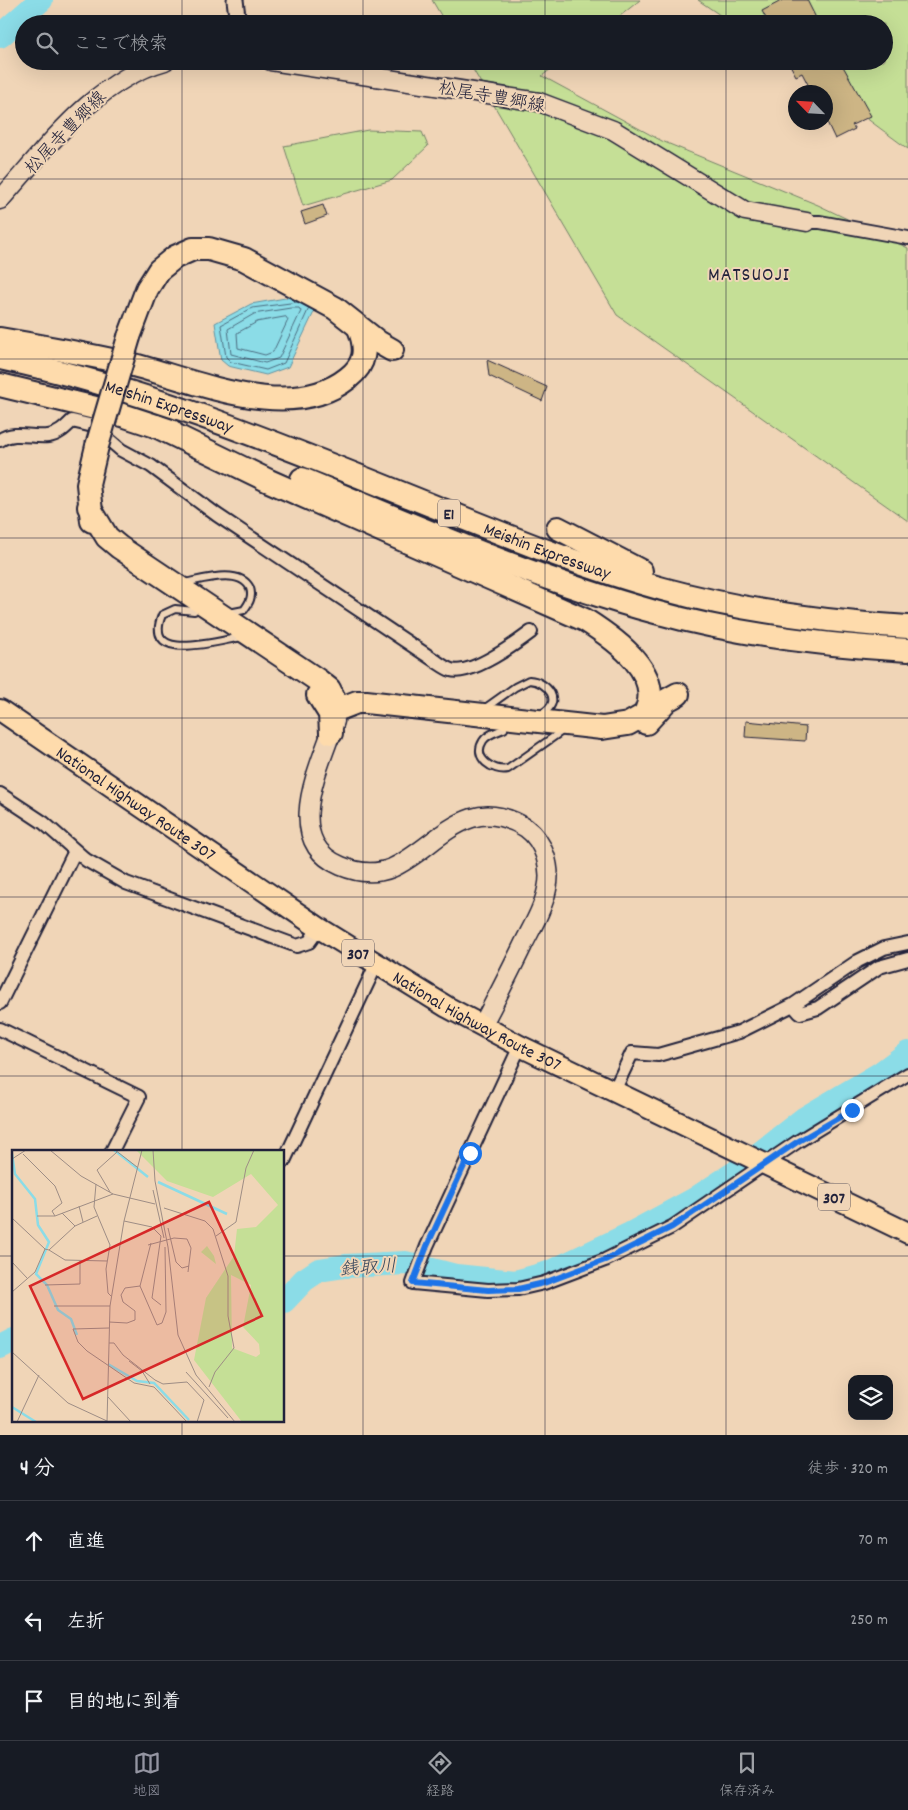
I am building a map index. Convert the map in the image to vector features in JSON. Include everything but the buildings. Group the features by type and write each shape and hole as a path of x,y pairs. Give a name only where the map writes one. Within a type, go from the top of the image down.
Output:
{"highway":[{"path":"392,350 359,328 335,308 244,259 209,248 193,249 175,257 159,270 146,289 129,337 97,446 88,484 89,507 93,526 106,547 132,570 194,611 319,681 329,689 339,709 356,702 366,702 475,717 529,720 599,740 622,737 644,726 667,700 678,694"},
{"path":"0,339 101,358 247,395 288,399 325,393 350,377 362,363 365,352 359,328"},
{"name":"Meishin Expressway","path":"0,358 167,403 243,430 596,568 711,601 775,614 844,623 908,627"},
{"name":"Meishin Expressway","path":"0,385 116,413 156,426 285,471 480,552 587,591 654,612 770,637 841,646 908,650"},
{"path":"156,426 269,481 586,620 623,648 648,680 650,698 648,708 644,715 628,724 602,728 563,730 504,729 365,714 352,718 331,733"},
{"path":"89,507 107,537 170,585 217,613 243,637 314,690 324,702 330,714 331,733"},
{"path":"558,528 625,564 711,601"},
{"name":"National Highway Route 307","path":"0,710 318,928 376,965 482,1026 908,1232"}],"main road":[{"name":"松尾寺豊郷線","path":"0,200 74,120 109,87 141,70"},
{"name":"松尾寺豊郷線","path":"330,70 539,102 612,130 745,211 806,222"},
{"path":"339,709 308,802 311,836 322,853 337,864 352,871 372,873 390,869 407,860 456,825 473,818 486,816 500,816 518,822 532,832 543,847 548,866 548,887 542,909 482,1026"}],"street":[{"path":"235,0 237,15"},
{"path":"806,222 820,222 908,238"},
{"path":"0,440 4,437 22,435 49,436 61,431 72,421 93,426 121,450 151,466 217,515 434,660 452,670 473,667 486,661 530,632"},
{"path":"0,794 44,823 75,851 126,883 297,946 308,942 318,928"},
{"path":"0,1003 75,851"},
{"path":"614,1091 632,1054 658,1055 739,1032 792,1005 858,961 884,948 908,943"},
{"path":"792,1005 800,1013 818,1008 879,967 908,959"},
{"path":"285,1159 376,965"},
{"path":"0,1029 139,1097 112,1150"},
{"path":"520,1046 427,1246 413,1283 488,1290 518,1289 544,1283 605,1260 672,1227 764,1163 908,1074"}],"lane":[{"path":"170,585 227,576 244,581 249,587 251,595 244,610 238,613 217,613"},
{"path":"194,611 175,609 162,615 158,623 162,638 168,643 183,647 243,637"},
{"path":"475,717 514,687 529,680 537,680 550,690 551,706 546,712 529,720"},
{"path":"504,729 488,736 480,748 481,754 488,765 502,770 508,769 563,730"}],"green space":[{"path":"432,0 640,0 621,15 441,15"},
{"path":"698,0 908,0 908,149 833,94 833,85 821,85 801,70 893,70 893,15 720,15"},
{"path":"473,70 550,70 542,76 662,141 818,205 908,248 908,521 617,315"},
{"path":"368,130 422,132 428,146 392,180 303,206 284,146"}],"water":[{"path":"291,297 315,310 288,367 266,375 228,366 221,360 215,323 251,304"}],"waterway":[{"path":"24,15 41,0"},
{"path":"0,36 15,23"},
{"name":"銭取川","path":"285,1300 304,1280 319,1270 345,1266 406,1263 456,1276 515,1282 548,1273 630,1234 695,1199 736,1172 805,1118 881,1073 908,1053"},
{"name":"銭取川","path":"0,1347 12,1341"}],"district":[{"name":"MATSUOJI","path":"749,273"}],"route":[{"path":"470,1153 427,1246 413,1283 488,1290 518,1289 544,1283 605,1260 672,1227 768,1164 797,1142 852,1110"}]}
